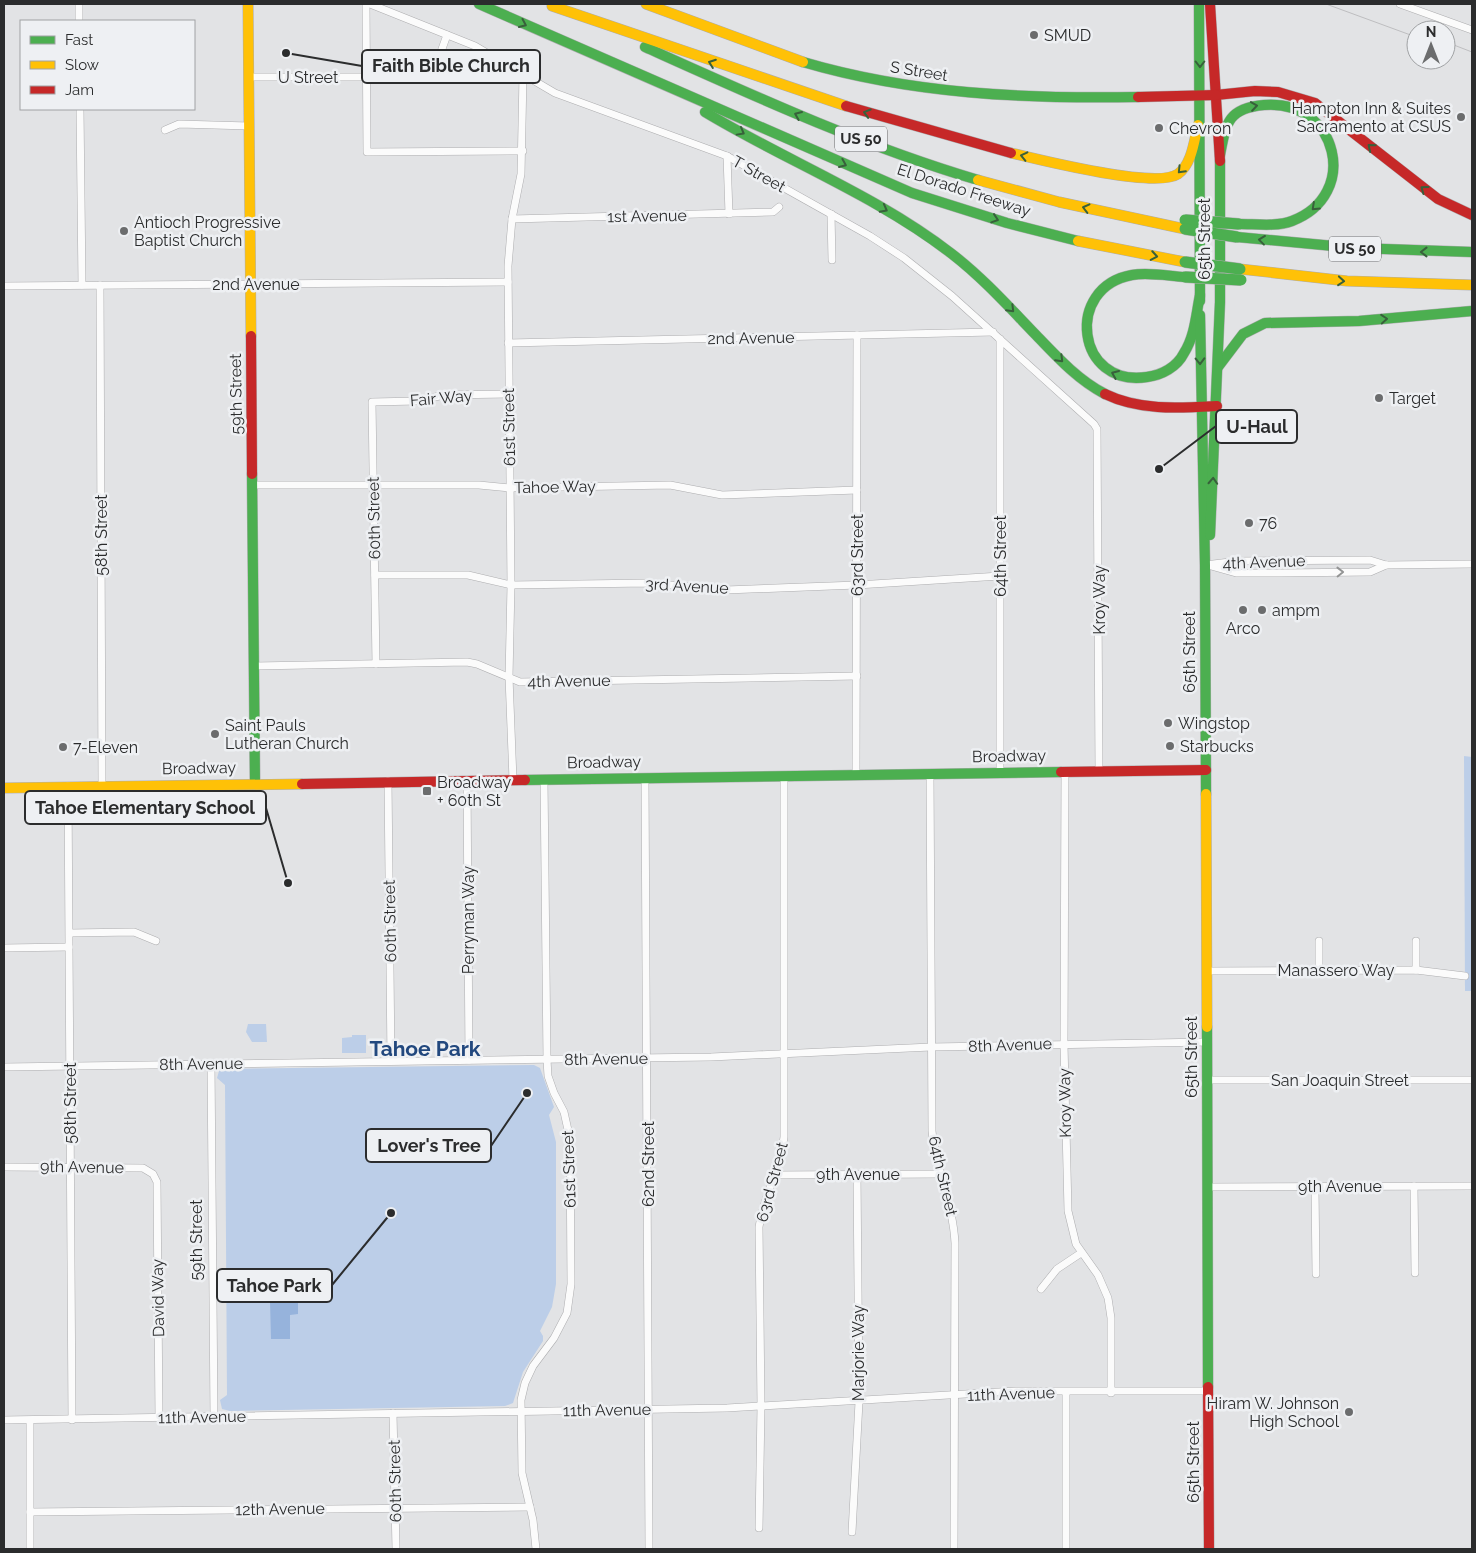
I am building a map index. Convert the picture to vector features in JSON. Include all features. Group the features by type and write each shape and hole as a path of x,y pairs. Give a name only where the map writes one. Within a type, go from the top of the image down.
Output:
{"main road":[{"name":"59th Street","path":"248,4 255,783"},
{"name":"El Dorado Freeway","path":"479,4 686,96 912,193 1016,225 1103,247 1241,274 1386,284 1472,285"},
{"name":"S Street","path":"646,4 809,64 854,76 916,88 1026,98 1200,96 1259,89 1279,90 1315,103 1438,199 1472,215"},
{"name":"65th Street","path":"1199,4 1200,96 1198,125 1201,407 1205,565 1210,1549"},
{"name":"65th Street","path":"1205,565 1211,524 1220,302 1220,154 1210,4"},
{"name":"El Dorado Freeway","path":"549,5 852,136 954,172 1024,193 1112,214 1185,225 1238,237 1324,247 1410,252 1472,252"},
{"path":"549,5 740,73 870,114 958,140 1049,162 1122,175 1173,177 1183,170 1187,164 1198,125"},
{"path":"686,96 706,113 899,218 940,245 978,276 1077,376 1099,391 1123,401 1149,407 1217,406"},
{"path":"1185,225 1284,223 1301,218 1312,210 1326,194 1335,170 1334,157 1326,136 1318,125 1301,112 1280,104 1252,105 1235,113 1229,119 1220,154"},
{"path":"1200,295 1188,348 1173,367 1152,377 1132,379 1113,374 1103,368 1090,348 1086,328 1091,305 1100,292 1116,280 1130,276 1185,277 1241,274"},
{"path":"1218,367 1240,335 1253,325 1265,323 1359,321 1472,311"},
{"name":"Broadway","path":"4,788 1206,770"}],"street":[{"path":"79,4 80,20"},
{"path":"368,4 366,77 367,152 523,151"},
{"name":"T Street","path":"368,4 491,54 523,75 561,96 727,156 831,214 904,258 952,296 1094,424 1097,429"},
{"path":"1400,4 1472,30"},
{"path":"438,60 447,35"},
{"name":"61st Street","path":"513,780 509,677 511,585 508,282 512,219 523,151 523,75"},
{"name":"U Street","path":"249,77 366,77"},
{"path":"80,110 82,286"},
{"path":"165,130 179,124 249,126"},
{"path":"727,156 729,214"},
{"name":"1st Avenue","path":"512,219 729,214 773,212 779,207"},
{"path":"831,214 832,260"},
{"name":"2nd Avenue","path":"4,286 508,282"},
{"name":"58th Street","path":"100,285 102,786"},
{"name":"2nd Avenue","path":"508,343 993,332"},
{"name":"63rd Street","path":"856,775 857,335"},
{"name":"64th Street","path":"1000,339 1000,773"},
{"name":"Fair Way","path":"372,402 417,401 444,395 509,394"},
{"name":"60th Street","path":"372,402 376,664"},
{"name":"Kroy Way","path":"1097,429 1099,771"},
{"name":"Tahoe Way","path":"253,485 479,485 510,488 670,485 722,494 857,490"},
{"name":"4th Avenue","path":"1205,565 1238,561 1370,560 1386,565 1472,564"},
{"name":"4th Avenue","path":"1205,565 1236,573 1370,572 1386,565"},
{"name":"3rd Avenue","path":"374,575 468,575 511,585 648,583 726,590 857,585 1000,576"},
{"name":"4th Avenue","path":"255,666 467,662 520,682 857,676"},
{"name":"Kroy Way","path":"1064,772 1064,1044 1068,1220 1081,1253 1098,1275 1108,1298 1111,1318 1110,1393"},
{"name":"64th Street","path":"930,774 932,1131 941,1174 948,1192 954,1230 954,1549"},
{"name":"63rd Street","path":"759,1528 761,1406 759,1227 762,1208 775,1175 784,1137 784,776"},
{"name":"62nd Street","path":"645,778 649,1410 648,1549"},
{"name":"61st Street","path":"536,1549 530,1507 522,1473 521,1412 525,1383 529,1373 560,1328 567,1313 571,1293 570,1139 564,1112 548,1076 546,1060 544,779"},
{"name":"Perryman Way","path":"467,780 469,1060"},
{"name":"60th Street","path":"388,781 391,1061"},
{"name":"58th Street","path":"68,786 72,1420"},
{"path":"70,933 134,932 156,940"},
{"path":"1319,941 1319,970"},
{"path":"1416,941 1416,970"},
{"path":"4,948 68,947"},
{"name":"Manassero Way","path":"1207,971 1416,970 1465,976"},
{"name":"8th Avenue","path":"4,1068 212,1063 647,1058 931,1047 1207,1042"},
{"name":"59th Street","path":"212,1063 214,1417"},
{"name":"San Joaquin Street","path":"1208,1080 1472,1080"},
{"name":"9th Avenue","path":"4,1166 143,1168 149,1170 156,1178"},
{"name":"Marjorie Way","path":"852,1532 859,1402 857,1174"},
{"name":"9th Avenue","path":"775,1175 941,1174"},
{"name":"David Way","path":"156,1178 159,1418"},
{"path":"1315,1186 1316,1274"},
{"path":"1414,1186 1416,1273"},
{"name":"9th Avenue","path":"1208,1187 1472,1186"},
{"path":"1041,1289 1057,1269 1081,1253"},
{"name":"11th Avenue","path":"4,1420 649,1410 859,1402 1016,1392 1209,1392"},
{"path":"1066,1392 1066,1549"},
{"name":"60th Street","path":"393,1413 396,1549"},
{"path":"30,1421 30,1549"},
{"name":"12th Avenue","path":"30,1512 530,1507"}],"shaded area":[{"path":"1464,756 1472,757 1472,991 1465,991"},
{"path":"248,1024 266,1024 267,1042 252,1042 246,1032"},
{"path":"352,1035 366,1035 366,1053 342,1053 342,1038 352,1037"},
{"name":"Tahoe Park","path":"534,1065 540,1068 554,1107 549,1115 556,1142 556,1284 552,1307 540,1331 543,1341 523,1372 513,1403 505,1406 230,1411 222,1409 220,1400 227,1395 225,1085 217,1078 219,1071 224,1069"},
{"path":"270,1301 298,1301 298,1314 290,1315 290,1339 271,1339"}],"tram line":[{"path":"1326,4 1406,33"},
{"path":"1456,46 1472,52"}],"traffic: fast":[{"path":"479,4 912,193 1007,223 1078,241"},
{"path":"1199,4 1200,301"},
{"path":"645,47 768,102 851,136 935,167 978,180"},
{"path":"803,62 844,73 927,88 1053,97 1138,97"},
{"path":"1220,155 1224,134 1231,119 1243,110 1264,105 1289,107 1309,117 1324,132 1332,151 1333,171 1327,191 1314,208 1286,223 1273,225 1239,224"},
{"path":"705,112 767,147 862,196 923,233 952,254 996,293 1068,368 1105,394"},
{"path":"1210,535 1220,302 1220,161"},
{"path":"1185,220 1239,224"},
{"path":"1185,229 1237,237"},
{"path":"1237,237 1355,248 1472,252"},
{"path":"1185,262 1240,269"},
{"path":"1185,277 1138,274 1110,283 1096,298 1088,315 1087,335 1093,353 1105,367 1123,376 1147,377 1163,372 1181,358 1188,346 1195,325 1200,295"},
{"path":"1185,277 1241,280"},
{"path":"1218,367 1243,334 1265,323 1359,321 1472,311"},
{"path":"1200,315 1205,565 1206,794"},
{"path":"252,474 255,783"},
{"path":"525,780 1061,772"},
{"path":"1207,1027 1208,1387"}],"traffic: slow":[{"path":"248,4 251,336"},
{"path":"646,4 803,62"},
{"path":"552,6 846,106"},
{"path":"1011,153 1097,172 1123,176 1166,178 1183,170 1192,152 1198,125"},
{"path":"978,180 1059,202 1185,229"},
{"path":"1078,241 1185,262"},
{"path":"1240,269 1347,281 1472,285"},
{"path":"4,788 302,784"},
{"path":"1206,794 1207,1027"}],"traffic: jam":[{"path":"1210,4 1220,161"},
{"path":"1216,95 1255,91 1278,92 1315,103 1438,199 1472,215"},
{"path":"1138,97 1216,95"},
{"path":"846,106 1011,153"},
{"path":"251,336 252,474"},
{"path":"1105,394 1146,406 1175,408 1217,406"},
{"path":"1061,772 1206,770"},
{"path":"302,784 525,780"},
{"path":"1208,1387 1209,1549"}],"place":[{"name":"SMUD","path":"1034,35"},
{"name":"Faith Bible Church","path":"286,53"},
{"name":"Hampton Inn & Suites Sacramento at CSUS","path":"1461,117"},
{"name":"Chevron","path":"1159,128"},
{"name":"Antioch Progressive Baptist Church","path":"124,231"},
{"name":"Target","path":"1379,398"},
{"name":"U-Haul","path":"1159,469"},
{"name":"76","path":"1249,523"},
{"name":"Arco","path":"1243,610"},
{"name":"ampm","path":"1262,610"},
{"name":"Wingstop","path":"1168,723"},
{"name":"Saint Pauls Lutheran Church","path":"215,734"},
{"name":"Starbucks","path":"1170,746"},
{"name":"7-Eleven","path":"63,747"},
{"name":"Broadway + 60th St","path":"427,791"},
{"name":"Tahoe Elementary School","path":"288,883"},
{"name":"Lover's Tree","path":"527,1093"},
{"name":"Tahoe Park","path":"391,1213"},
{"name":"Hiram W. Johnson High School","path":"1349,1412"}],"district":[{"name":"Tahoe Park","path":"425,1048"}]}
